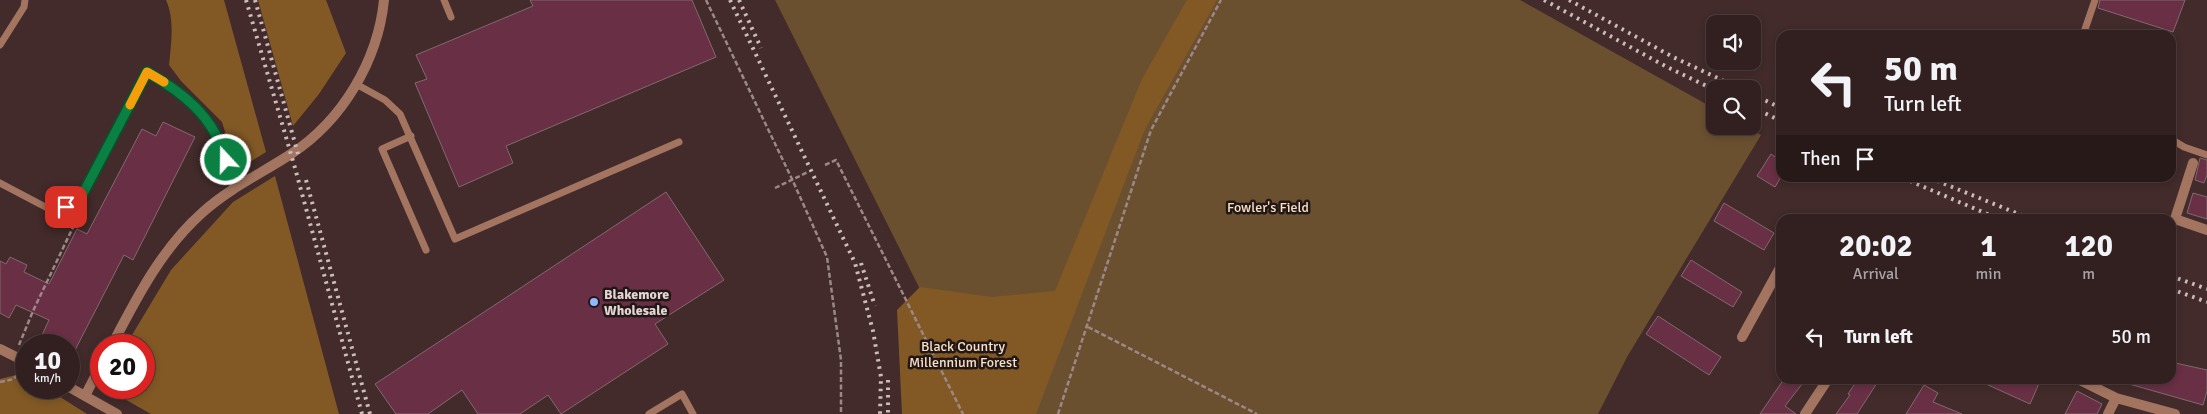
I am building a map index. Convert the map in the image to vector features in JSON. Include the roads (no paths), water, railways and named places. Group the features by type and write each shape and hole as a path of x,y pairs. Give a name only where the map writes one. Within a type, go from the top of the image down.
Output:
{"street":[{"path":"118,334 140,292 162,257 203,212 234,188 292,153 312,138 333,117 356,84 374,47 384,0"},
{"path":"2176,216 2193,163"},
{"path":"2176,219 2207,230"},
{"path":"1742,337 1776,275"},
{"path":"0,349 15,356"},
{"path":"1805,414 1825,384"},
{"path":"2088,384 2116,398 2175,414"},
{"path":"85,396 90,386"},
{"path":"80,393 117,414"},
{"path":"2108,414 2116,398"}],"lane":[{"path":"0,45 24,7 25,0"},
{"path":"444,0 451,17"},
{"path":"2085,30 2095,0"},
{"path":"0,183 55,212 78,203 147,72 172,86 205,116 222,146 234,188"},
{"path":"356,84 372,91 393,106 400,114 455,239 679,142"},
{"path":"411,136 382,149 426,250"},
{"path":"2176,142 2207,156"},
{"path":"649,414 682,394 693,414"}],"railway":[{"path":"246,0 295,168 362,414"},
{"path":"255,0 298,154"},
{"path":"730,0 855,263 873,331 881,377 880,414"},
{"path":"739,0 761,48"},
{"path":"1544,0 1667,67 1706,86"},
{"path":"1569,0 1673,57 1722,80"},
{"path":"1761,98 1776,106"},
{"path":"1761,111 1776,119"},
{"path":"306,180 370,414"},
{"path":"1912,182 1987,214"},
{"path":"1940,182 2019,214"},
{"path":"861,263 875,306"},
{"path":"2176,278 2207,289"},
{"path":"2176,291 2207,302"},
{"path":"888,380 888,414"}],"place":[{"name":"Blakemore Wholesale","path":"594,302"}],"park label":[{"name":"Fowler's Field","path":"1268,207"},
{"name":"Black Country Millennium Forest","path":"963,354"}]}
